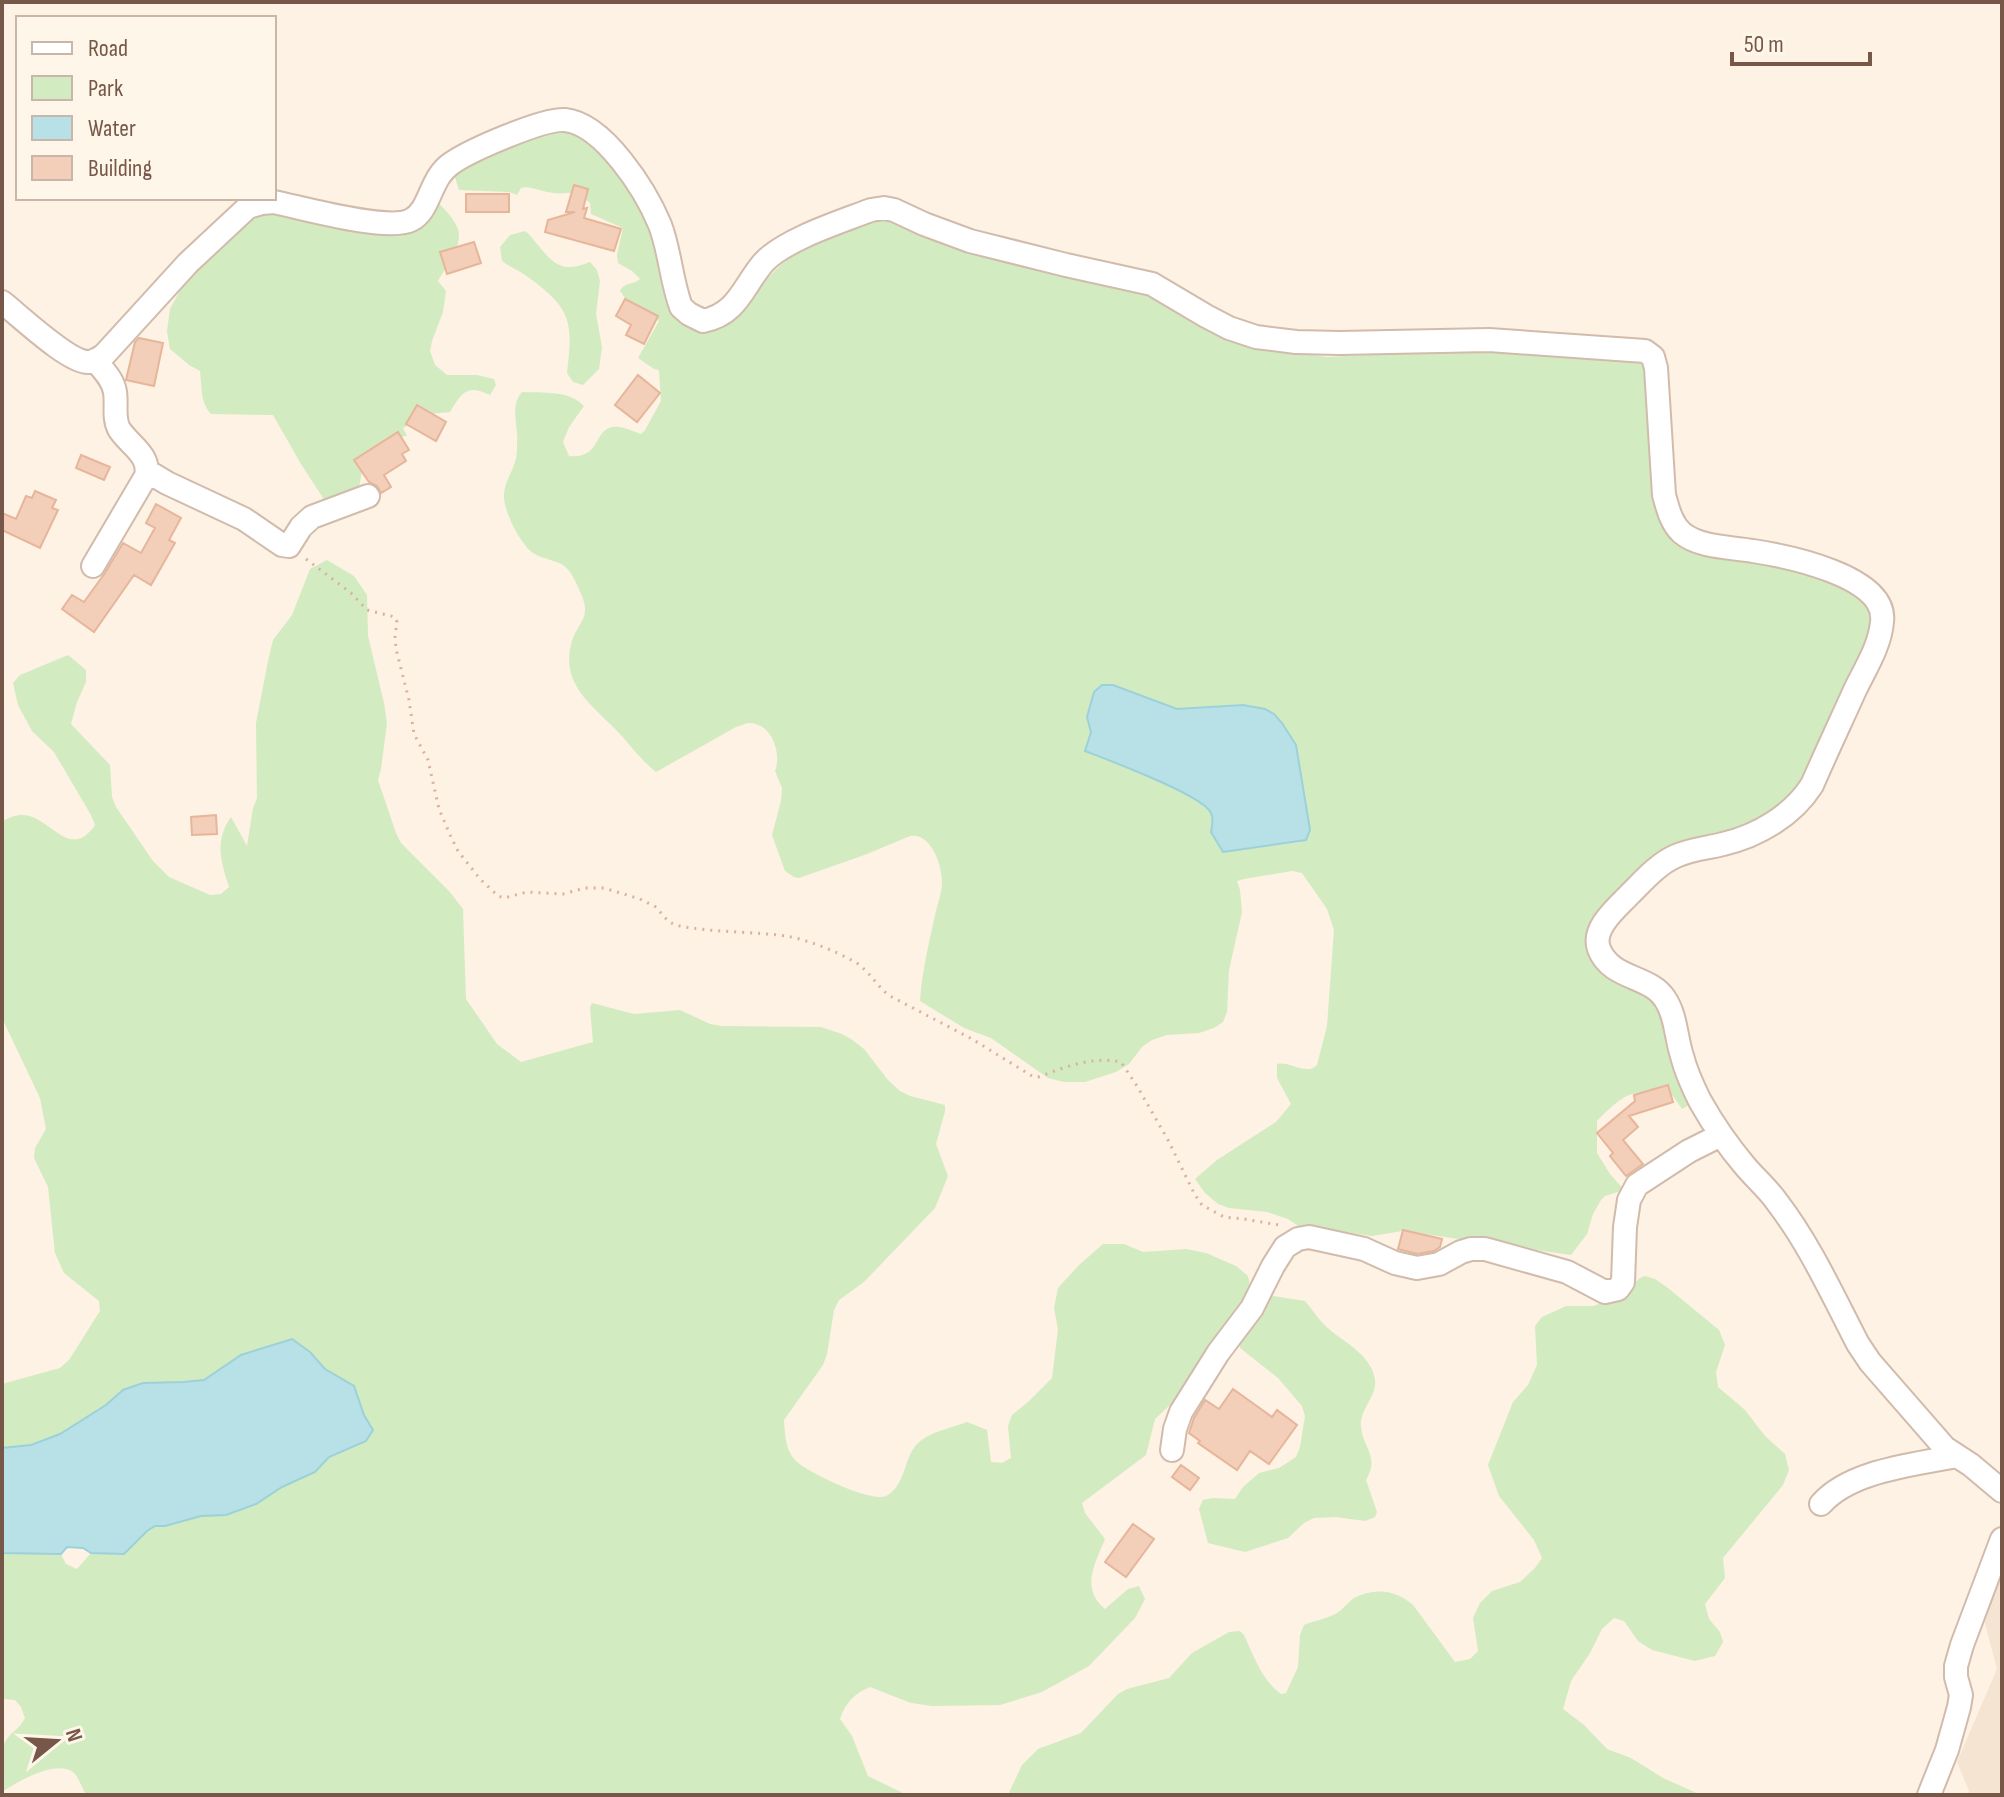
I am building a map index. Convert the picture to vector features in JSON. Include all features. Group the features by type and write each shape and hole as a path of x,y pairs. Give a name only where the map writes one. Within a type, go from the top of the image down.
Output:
{"street":[{"path":"2,302 70,356 95,360 105,354 188,263 248,207 274,202 374,223 395,225 410,221 422,212 436,179 447,166 461,157 542,123 561,120 576,122 594,134 610,147 629,170 650,203 661,228 681,307 703,321 724,314 767,260 787,245 871,210 884,208 970,241 1152,284 1229,328 1256,337 1340,343 1489,340 1645,351 1653,357 1658,377 1664,495 1669,513 1683,534 1702,543 1788,557 1851,579 1880,603 1883,618 1872,655 1812,785 1804,796 1774,822 1753,834 1727,844 1692,850 1673,857 1659,867 1602,925 1598,948 1613,969 1660,992 1667,1002 1690,1081 1721,1135 1776,1200 1797,1232 1870,1362 1945,1448 2002,1491"},
{"path":"93,566 148,467 145,458 117,425 113,382 95,360"},
{"path":"147,471 244,519 282,545 289,546 301,527 312,517 368,496"},
{"path":"1172,1450 1175,1429 1188,1401 1218,1353 1252,1308 1285,1247 1298,1239 1309,1237 1343,1243 1417,1268 1439,1264 1471,1249 1485,1249 1567,1272 1605,1292 1618,1289 1623,1282 1629,1200 1637,1185 1689,1151 1721,1135"},
{"path":"1821,1504 1857,1479 1956,1456"},
{"path":"1929,1795 1947,1750 1959,1707 1961,1695 1956,1666 2002,1539"}],"path":[{"path":"289,546 351,593 367,610 395,617 396,649 409,700 411,723 428,760 439,809 458,851 498,896 504,898 527,892 563,894 585,888 604,888 656,907 675,925 790,937 827,949 867,970 880,989 890,996 972,1039 1032,1076 1038,1077 1078,1062 1108,1059 1121,1062 1153,1113 1202,1205 1224,1217 1279,1225 1298,1239"}],"shaded area":[{"path":"2002,1561 2002,1795 1968,1795 1957,1762 1997,1669 1982,1612"}],"green space":[{"path":"553,128 587,137 634,186 686,322 759,286 804,248 877,217 1164,299 1264,345 1326,357 1482,349 1635,358 1650,370 1674,538 1691,552 1814,573 1853,588 1875,614 1864,658 1802,787 1768,818 1625,887 1588,930 1585,940 1587,949 1609,974 1654,998 1663,1009 1693,1103 1682,1109 1673,1096 1639,1093 1623,1098 1597,1121 1597,1153 1624,1190 1601,1200 1587,1234 1571,1255 1402,1231 1372,1236 1303,1229 1288,1219 1267,1212 1218,1204 1195,1179 1217,1160 1276,1122 1291,1104 1277,1078 1277,1064 1303,1069 1317,1065 1327,1026 1334,930 1327,909 1302,873 1292,871 1237,881 1242,912 1229,970 1227,1012 1223,1022 1199,1033 1167,1035 1152,1040 1129,1064 1116,1072 1085,1082 1064,1082 1048,1078 991,1038 964,1028 920,1001 942,882 934,851 924,839 910,836 867,854 799,878 794,877 785,871 772,835 782,788 775,771 776,748 764,728 749,723 736,727 656,772 645,762 589,703 574,682 569,656 584,615 582,596 566,568 535,554 524,544 510,519 504,497 516,458 515,410 522,392 563,395 584,406 563,442 569,456 586,454 609,428 621,427 641,434 645,430 661,401 659,370 638,358 659,321 630,305 620,291 640,279 618,263 623,228 591,214 590,203 576,193 553,193 526,187 521,188 517,195 459,190 454,174 460,165","holes":["1113,685 1177,709 1243,705 1296,745 1302,787 1301,842 1223,852 1210,810 1202,803 1085,751"]},
{"path":"436,200 453,220 459,240 438,281 446,291 443,312 430,351 435,365 447,375 477,375 494,379 496,385 490,395 470,390 458,399 450,412 429,414 403,428 407,436 396,437 363,465 359,488 325,501 273,415 211,414 203,399 200,371 170,349 167,331 170,309 184,283 256,215 275,210 386,228"},
{"path":"525,231 557,264 571,267 590,262 597,270 600,281 596,314 602,347 599,369 583,385 573,382 567,373 569,329 561,308 543,288 502,261 500,247 510,235"},
{"path":"327,560 354,576 367,595 368,636 387,723 378,780 401,843 463,909 466,999 497,1044 521,1062 593,1042 592,1003 634,1014 680,1010 721,1026 821,1027 842,1034 864,1049 900,1091 945,1105 936,1144 948,1176 935,1208 864,1282 839,1300 834,1310 823,1365 784,1420 788,1447 796,1461 840,1485 878,1497 886,1496 897,1486 917,1444 934,1433 967,1422 987,1430 991,1462 1002,1463 1011,1458 1008,1426 1012,1415 1052,1378 1058,1329 1054,1308 1058,1288 1103,1244 1124,1244 1143,1252 1186,1249 1206,1253 1236,1266 1248,1276 1250,1286 1247,1297 1232,1322 1172,1403 1155,1419 1146,1455 1082,1503 1085,1513 1105,1539 1092,1576 1093,1593 1105,1609 1128,1589 1139,1586 1145,1599 1135,1618 1089,1666 1042,1692 1000,1705 932,1706 911,1703 870,1687 848,1703 840,1719 852,1736 868,1776 907,1795 86,1795 74,1773 58,1768 37,1773 2,1792 4,1744 25,1718 15,1700 2,1699 2,1553 61,1554 66,1564 77,1569 91,1553 124,1554 155,1526 201,1516 226,1515 256,1504 282,1487 315,1472 329,1457 366,1441 373,1430 354,1386 325,1369 310,1352 241,1355 204,1380 143,1383 123,1390 106,1405 60,1434 31,1445 2,1448 2,1384 60,1368 69,1360 100,1311 99,1301 64,1273 55,1253 48,1187 34,1158 35,1148 46,1129 40,1098 2,1018 2,821 19,815 31,817 59,834 77,839 95,825 54,752 32,731 18,705 13,683 20,675 68,655 86,670 86,682 71,724 110,765 112,797 116,807 153,861 169,877 210,895 221,894 229,887 222,860 222,835 231,817 247,846 257,798 256,723 273,640 292,615 310,569"},
{"path":"1645,1276 1668,1288 1719,1330 1725,1345 1716,1372 1718,1387 1745,1410 1765,1436 1785,1454 1789,1470 1783,1485 1723,1558 1725,1578 1705,1604 1709,1619 1720,1632 1723,1642 1715,1656 1695,1661 1652,1650 1638,1641 1624,1621 1614,1618 1602,1629 1571,1681 1563,1709 1607,1749 1631,1758 1663,1778 1701,1795 1008,1795 1022,1765 1038,1749 1081,1733 1118,1694 1169,1678 1192,1653 1229,1632 1240,1631 1244,1635 1269,1682 1281,1694 1286,1693 1298,1667 1300,1635 1304,1625 1335,1614 1354,1598 1377,1591 1393,1593 1413,1605 1455,1662 1470,1659 1478,1651 1473,1618 1480,1603 1492,1591 1520,1582 1542,1558 1534,1540 1499,1496 1488,1465 1513,1402 1528,1385 1537,1365 1535,1326 1542,1317 1566,1306 1593,1306 1620,1297"},
{"path":"1273,1296 1305,1301 1326,1327 1364,1357 1373,1371 1375,1386 1361,1427 1371,1458 1366,1480 1377,1512 1375,1517 1365,1521 1314,1518 1288,1538 1245,1552 1208,1543 1199,1509 1203,1500 1235,1499 1259,1473 1279,1468 1296,1457 1300,1447 1305,1416 1302,1406 1278,1378 1240,1348 1239,1339 1264,1298"}],"water":[{"path":"1102,685 1113,685 1177,709 1243,705 1274,714 1296,745 1310,830 1306,840 1223,852 1211,832 1212,815 1204,806 1154,779 1085,751 1091,732 1087,717 1094,692"},
{"path":"292,1339 310,1352 325,1369 354,1386 373,1430 366,1441 329,1457 315,1472 282,1487 256,1504 226,1515 201,1516 155,1526 124,1554 91,1553 83,1548 67,1547 61,1554 2,1553 2,1448 31,1445 60,1434 106,1405 123,1390 143,1383 204,1380 241,1355"}],"building":[{"path":"574,185 588,189 584,218 621,229 614,251 545,232 548,220 575,212 566,212"},
{"path":"466,194 509,194 509,212 466,212"},
{"path":"474,242 481,263 447,274 440,252"},
{"path":"625,299 658,316 644,344 626,335 631,325 616,316"},
{"path":"139,338 163,343 154,386 126,380 135,342"},
{"path":"638,375 660,393 637,422 615,405"},
{"path":"417,405 446,422 436,441 406,424"},
{"path":"398,432 409,450 402,454 406,461 384,475 391,487 381,493 354,460"},
{"path":"81,455 110,467 104,480 76,468"},
{"path":"35,491 56,500 52,508 58,510 40,548 2,530 2,513 16,519 26,496 32,498"},
{"path":"156,504 181,518 169,540 175,543 151,585 134,575 94,632 62,609 72,595 84,602 123,543 141,553 155,528 146,523"},
{"path":"216,815 217,834 192,835 191,817"},
{"path":"1668,1085 1673,1102 1629,1116 1638,1127 1623,1140 1643,1164 1626,1176 1597,1133 1635,1101 1634,1095"},
{"path":"1403,1230 1442,1239 1440,1247 1417,1254 1398,1249"},
{"path":"1233,1389 1272,1417 1277,1410 1297,1425 1269,1464 1250,1451 1237,1470 1198,1443 1200,1441 1189,1433 1205,1400 1219,1409"},
{"path":"1181,1465 1199,1478 1190,1490 1172,1477"},
{"path":"1133,1524 1154,1539 1126,1577 1105,1562"}]}
